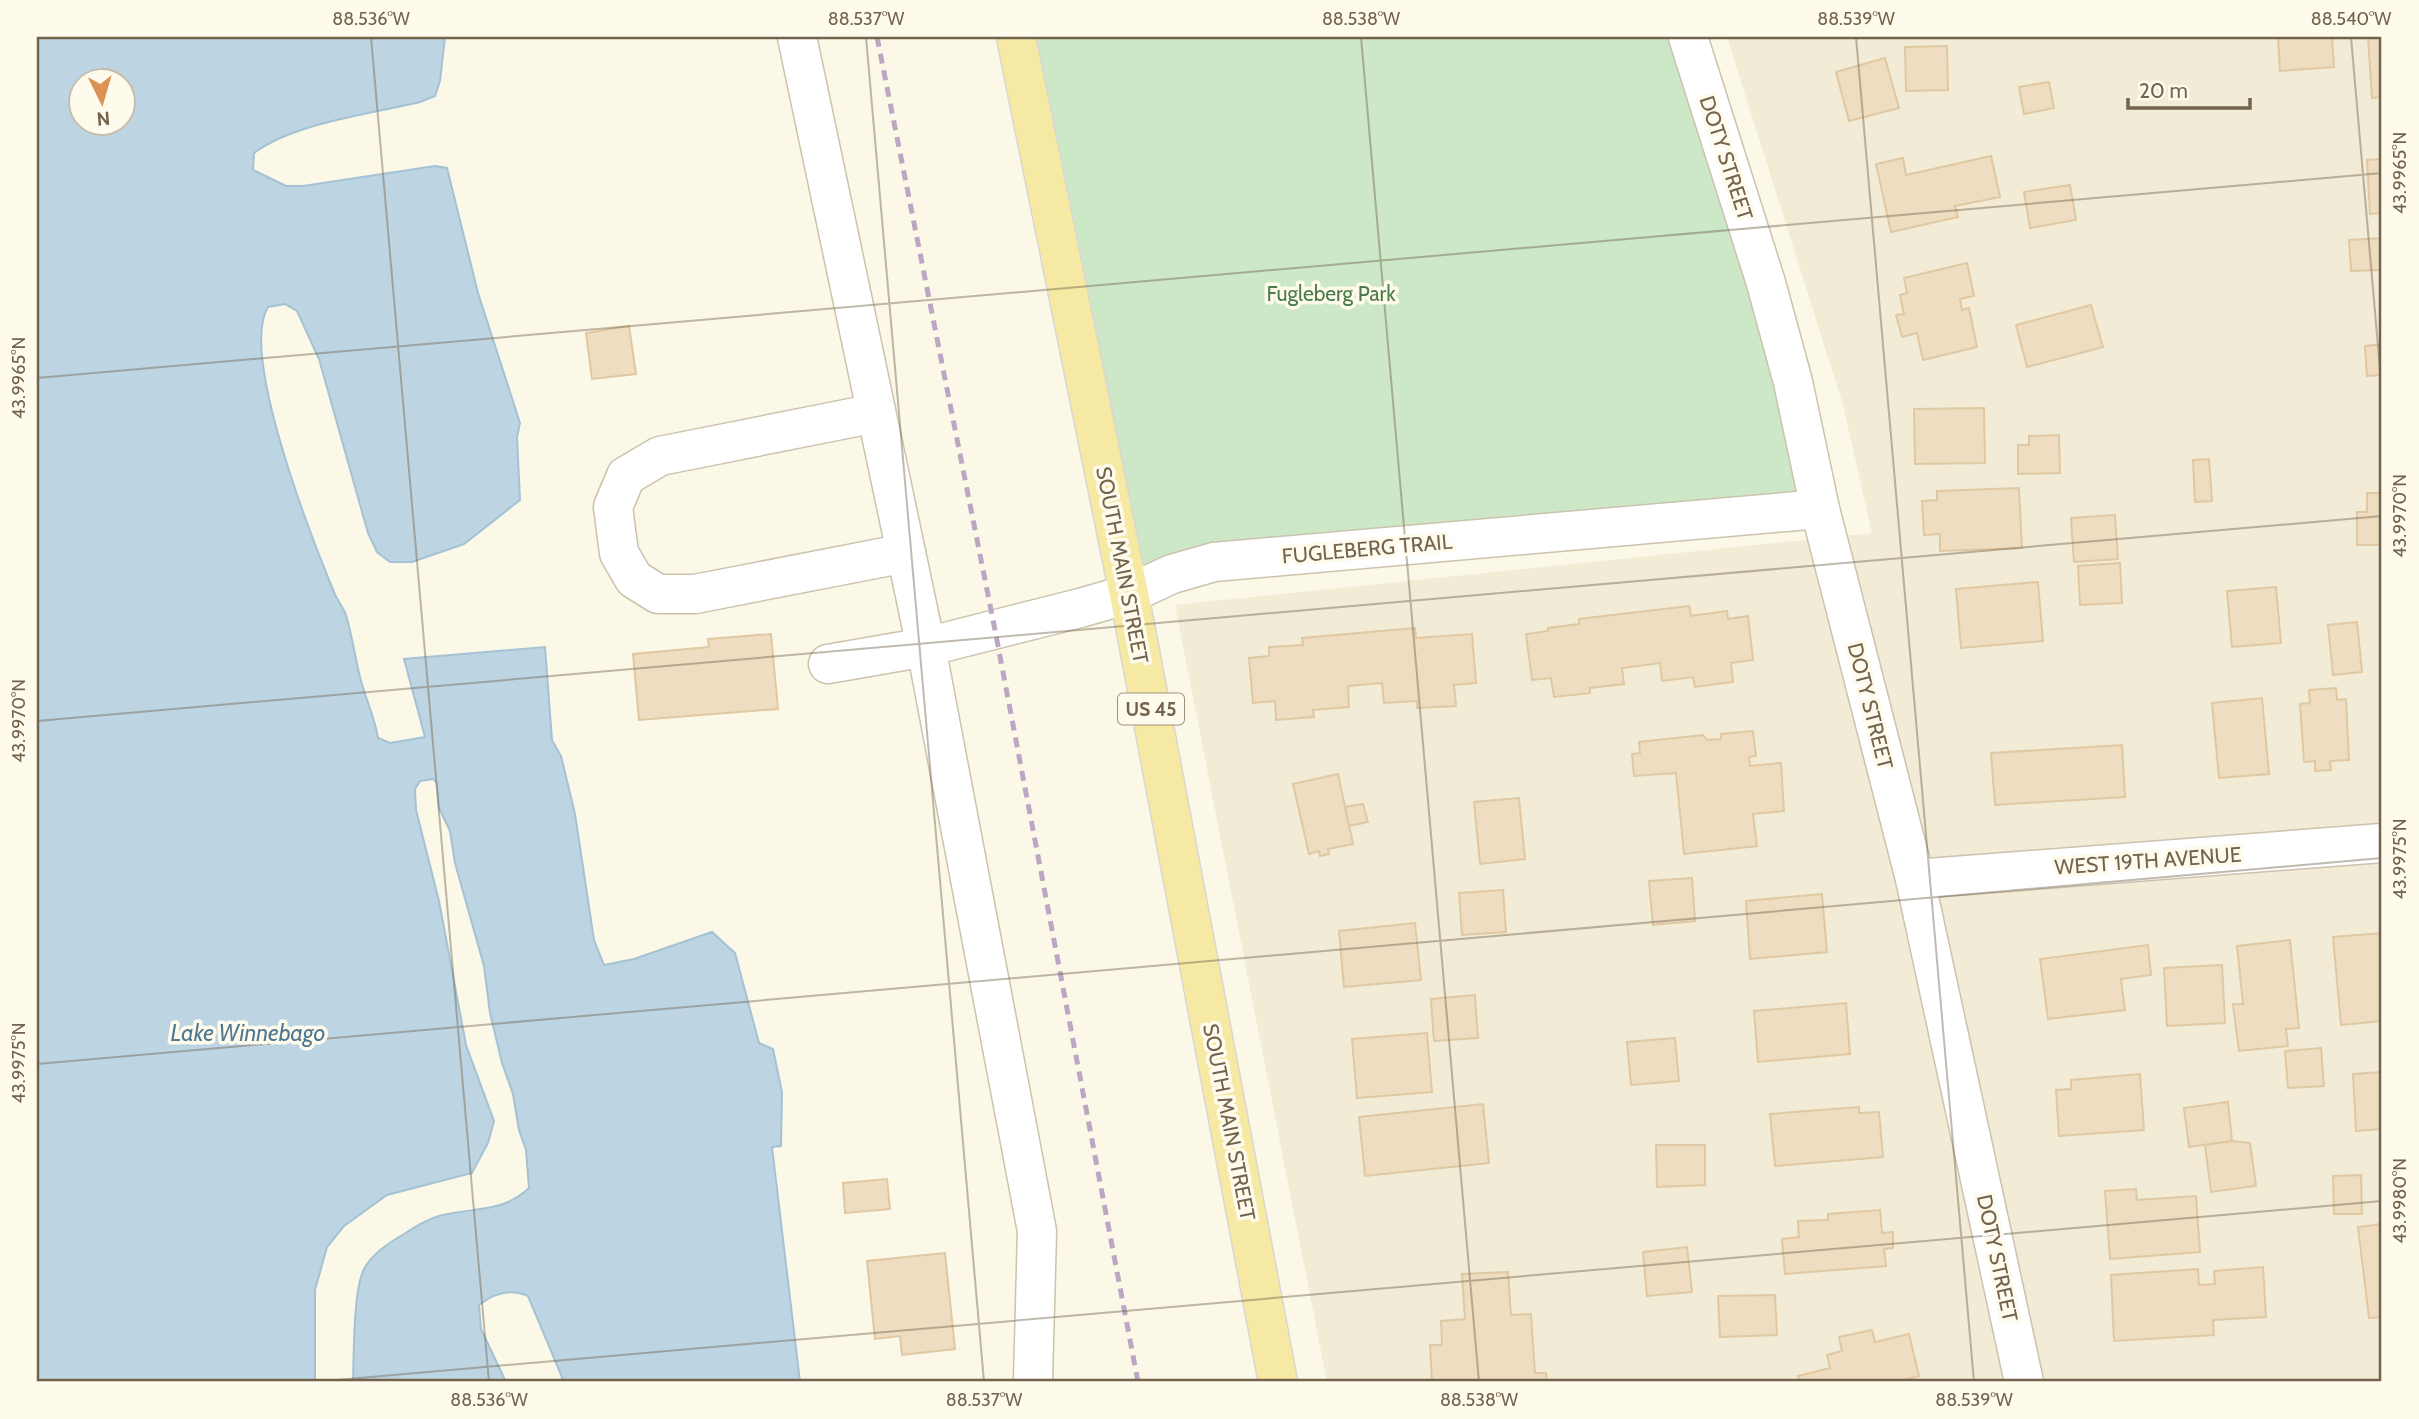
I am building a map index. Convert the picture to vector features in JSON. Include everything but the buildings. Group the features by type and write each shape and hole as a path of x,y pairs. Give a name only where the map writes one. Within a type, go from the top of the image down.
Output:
{"main road":[{"name":"SOUTH MAIN STREET","path":"1016,37 1129,594 1278,1382"}],"street":[{"path":"797,37 926,647 1037,1231 1033,1380"},
{"name":"DOTY STREET","path":"1688,37 1766,283 1793,382 1820,509 1915,879 2024,1382"},
{"path":"876,413 660,456 626,476 613,507 619,553 634,579 658,594 695,594 906,553"},
{"name":"FUGLEBERG TRAIL","path":"828,664 926,647 1129,594 1172,574 1214,562 1820,509"},
{"name":"WEST 19TH AVENUE","path":"1915,879 2382,843"}],"shaded area":[{"path":"1727,37 2382,37 2382,1382 1327,1382 1175,605 1872,533 1843,405"}],"green space":[{"name":"Fugleberg Park","path":"1016,37 1688,37 1820,509 1214,562 1129,594"}],"water":[{"name":"Lake Winnebago","path":"37,37 445,37 440,81 435,96 290,134 254,153 253,170 286,186 303,186 435,166 447,168 478,293 520,423 517,437 520,500 464,544 412,562 390,562 377,552 368,533 319,359 297,311 285,304 268,307 262,331 263,364 270,404 296,491 335,595 346,615 378,738 390,743 425,737 404,659 545,647 552,740 561,756 575,814 594,940 604,965 634,959 712,932 735,953 759,1043 773,1049 782,1092 781,1146 772,1147 800,1382 564,1382 528,1296 509,1292 490,1297 479,1305 481,1329 506,1382 353,1382 358,1292 360,1279 371,1259 381,1249 428,1220 509,1202 529,1188 526,1150 490,1013 484,966 455,863 450,831 439,808 437,783 433,779 420,781 415,789 416,810 439,901 466,1045 494,1121 488,1143 472,1173 387,1195 344,1226 327,1247 315,1290 315,1382 37,1382"}],"railway":[{"path":"877,37 995,630 1138,1382"}]}
